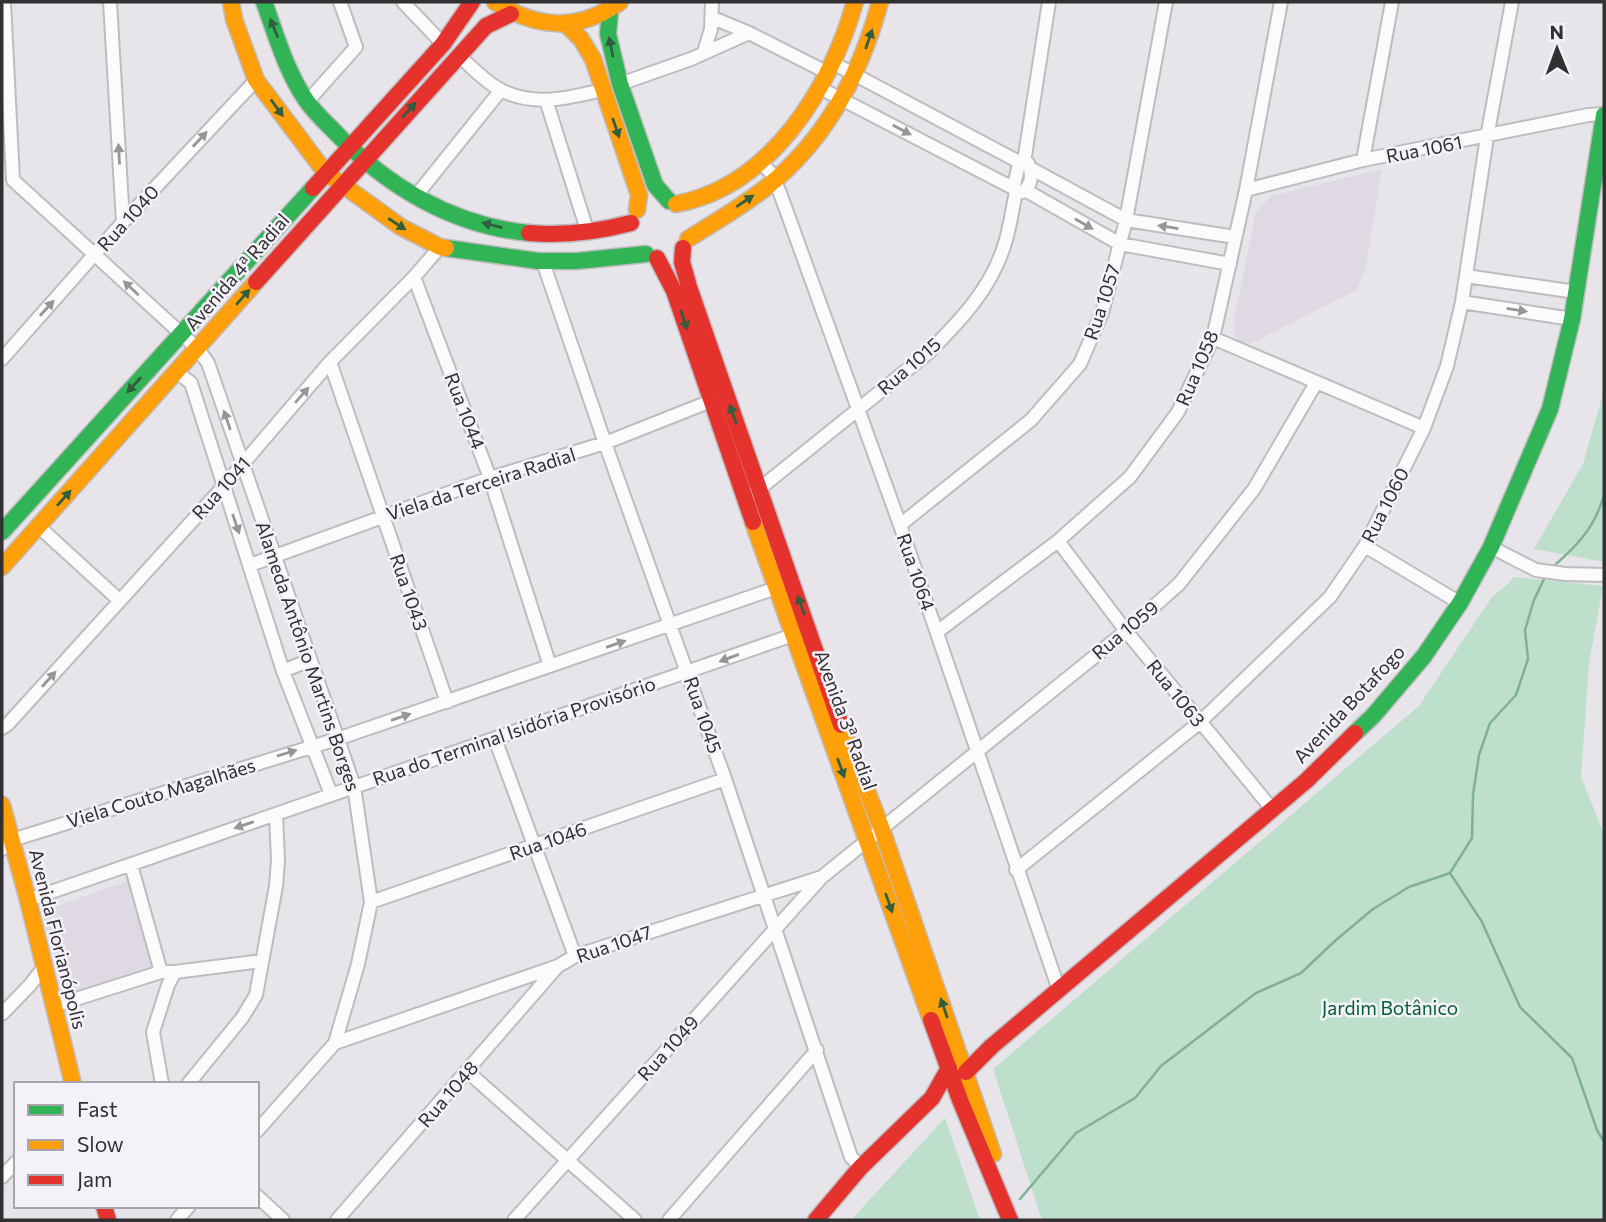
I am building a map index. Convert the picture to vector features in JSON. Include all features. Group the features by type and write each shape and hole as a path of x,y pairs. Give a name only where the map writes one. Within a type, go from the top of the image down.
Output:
{"main road":[{"path":"231,2 234,19 256,80 325,172 401,227 440,247 540,262 675,254 685,243 775,180 811,143 841,100 868,43 880,2"},
{"path":"264,2 307,102 363,161 415,197 461,217 538,234 588,233 634,217 652,201 695,202 737,179 760,161 792,127 827,75 855,2"},
{"name":"Avenida 4ª Radial","path":"2,532 443,44 472,2"},
{"path":"495,2 511,14 538,23 566,24 590,19 615,6"},
{"path":"615,6 608,34 620,83 656,186 688,219 685,243"},
{"name":"Avenida 4ª Radial","path":"2,566 458,56 486,26 511,14"},
{"path":"566,24 581,39 593,59 639,195 633,240 651,256"},
{"name":"Avenida Botafogo","path":"966,1072 992,1046 1306,781 1373,716 1423,656 1460,603 1491,547 1550,409 1572,319 1604,114"},
{"path":"538,234 540,262"},
{"name":"Avenida 3ª Radial","path":"685,243 682,262 689,287 846,739 881,827 966,1072 993,1155 1001,1195"},
{"name":"Avenida 3ª Radial","path":"651,256 674,291 776,588 960,1100 1010,1220"},
{"path":"776,588 785,580 783,554"},
{"path":"793,635 800,635 805,639 837,727 846,739"},
{"name":"Avenida Florianópolis","path":"2,805 7,844 28,900 73,1082"},
{"name":"Avenida Botafogo","path":"959,1052 992,1046"},
{"path":"816,1220 861,1167 932,1098 949,1068"},
{"path":"932,1098 946,1096 960,1100"}],"street":[{"path":"4,2 8,181"},
{"path":"110,2 123,222"},
{"path":"307,102 356,47 340,2"},
{"path":"403,2 443,44"},
{"path":"704,52 710,38 712,2"},
{"path":"1024,164 1049,2"},
{"name":"Rua 1057","path":"900,525 1031,420 1080,363 1102,313 1126,220 1166,2"},
{"name":"Rua 1058","path":"937,632 1058,541 1130,477 1178,412 1213,338 1246,190 1281,2"},
{"path":"1363,160 1392,2"},
{"name":"Rua 1060","path":"1016,870 1199,723 1330,597 1364,546 1424,428 1447,366 1462,302 1512,2"},
{"path":"713,18 748,33 827,75 854,74 1126,220 1235,237"},
{"path":"620,83 691,59 748,33"},
{"path":"458,56 501,90 546,100 602,90"},
{"path":"827,75 841,100 1120,244 1230,264"},
{"name":"Rua 1040","path":"2,359 123,222 256,80"},
{"path":"415,197 499,96 501,90"},
{"path":"546,100 588,233"},
{"name":"Rua 1061","path":"1246,190 1363,160 1604,114"},
{"name":"Rua 1064","path":"760,161 775,180 900,525 1059,990"},
{"name":"Rua 1015","path":"745,500 928,353 972,306 991,276 1004,247 1018,190 1030,181 1024,164"},
{"name":"Alameda Antônio Martins Borges","path":"8,181 95,255 198,349 208,363 354,786 371,902 358,964 335,1043 259,1128"},
{"name":"Rua 1041","path":"2,728 46,683 242,465 330,362 414,278 440,247"},
{"name":"Rua 1045","path":"540,262 688,672 851,1157 861,1167"},
{"path":"1466,276 1576,292"},
{"name":"Rua 1044","path":"414,278 490,478 550,666"},
{"path":"1462,302 1572,319"},
{"path":"1213,338 1424,428"},
{"name":"Rua 1043","path":"330,362 446,702"},
{"name":"Alameda Antônio Martins Borges","path":"177,372 191,383 283,671 331,794"},
{"name":"Rua 1059","path":"881,827 1126,631 1179,584 1254,489 1315,383"},
{"name":"Viela da Terceira Radial","path":"250,565 490,478 605,443 711,401"},
{"path":"38,526 119,600"},
{"name":"Rua 1063","path":"1058,541 1199,723 1272,809"},
{"path":"1364,546 1460,603"},
{"path":"1491,547 1536,570 1604,575"},
{"path":"311,746 776,588"},
{"name":"Rua do Terminal Isidória Provisório","path":"28,900 793,635"},
{"path":"283,671 310,660"},
{"path":"495,738 575,956"},
{"name":"Viela Couto Magalhães","path":"7,844 311,746"},
{"name":"Rua 1046","path":"371,902 725,779"},
{"path":"190,1082 250,1007 256,995 276,886 276,814"},
{"name":"Rua 1047","path":"335,1043 558,966 575,956 822,877 881,827"},
{"path":"131,865 161,972"},
{"name":"Rua 1049","path":"514,1220 822,877"},
{"path":"19,996 37,992 53,1002 161,972 262,961"},
{"name":"Rua 1048","path":"337,1220 468,1073 558,966"},
{"path":"2,1014 44,967"},
{"path":"162,1082 153,1032 175,972"},
{"path":"669,1220 817,1050"},
{"path":"468,1073 635,1220"},
{"path":"2,1177 14,1164"},
{"path":"259,1198 283,1220"}],"shaded area":[{"path":"1382,169 1365,270 1357,290 1250,344 1238,341 1233,332 1234,321 1256,212 1271,196"},
{"path":"127,881 136,885 156,962 153,969 62,997 43,916 52,908"}],"green space":[{"path":"1604,390 1604,562 1534,549 1583,464"},
{"name":"Jardim Botânico","path":"1513,577 1603,586 1589,663 1581,777 1604,834 1604,1220 1042,1220 993,1069 1419,706 1492,597"},
{"path":"945,1118 980,1220 851,1220"}],"waterway":[{"path":"1556,564 1586,533 1604,495"},
{"path":"1020,1199 1076,1133 1135,1098 1161,1066 1256,993 1301,973 1373,909 1409,887 1450,873 1472,838 1473,795 1479,755 1490,723 1516,695 1528,659 1525,630 1534,600 1545,577"},
{"path":"1450,873 1482,922 1520,1007 1572,1058 1597,1130 1604,1142"}],"traffic: fast":[{"path":"264,2 299,89 316,113 355,152 399,186 448,212 474,222 529,233"},
{"path":"610,11 608,34 620,84 655,185 669,201"},
{"path":"1355,733 1424,656 1460,603 1491,547 1550,409 1572,319 1604,115"},
{"path":"2,532 313,188"},
{"path":"446,248 538,261 577,261 646,254"}],"traffic: slow":[{"path":"231,2 234,19 256,80 325,172 401,227 446,248"},
{"path":"495,2 527,18 558,23 589,18 620,2"},
{"path":"676,204 710,194 741,177 768,155 792,129 830,68 855,2"},
{"path":"688,239 768,186 789,168 807,147 824,126 852,79 880,2"},
{"path":"566,24 581,39 593,59 639,195 637,210"},
{"path":"2,567 256,282"},
{"path":"753,522 931,1020"},
{"path":"841,725 881,827 993,1154"},
{"path":"2,805 73,1082"}],"traffic: jam":[{"path":"313,188 443,44 472,2"},
{"path":"256,282 486,26 511,14"},
{"path":"529,233 581,232 631,223"},
{"path":"683,248 682,262 689,287 841,725"},
{"path":"657,258 674,291 753,522"},
{"path":"966,1072 992,1046 1306,781 1355,733"},
{"path":"931,1020 960,1100 1010,1220"},
{"path":"816,1220 860,1168 932,1098 949,1068"},
{"path":"105,1208 108,1220"}]}
